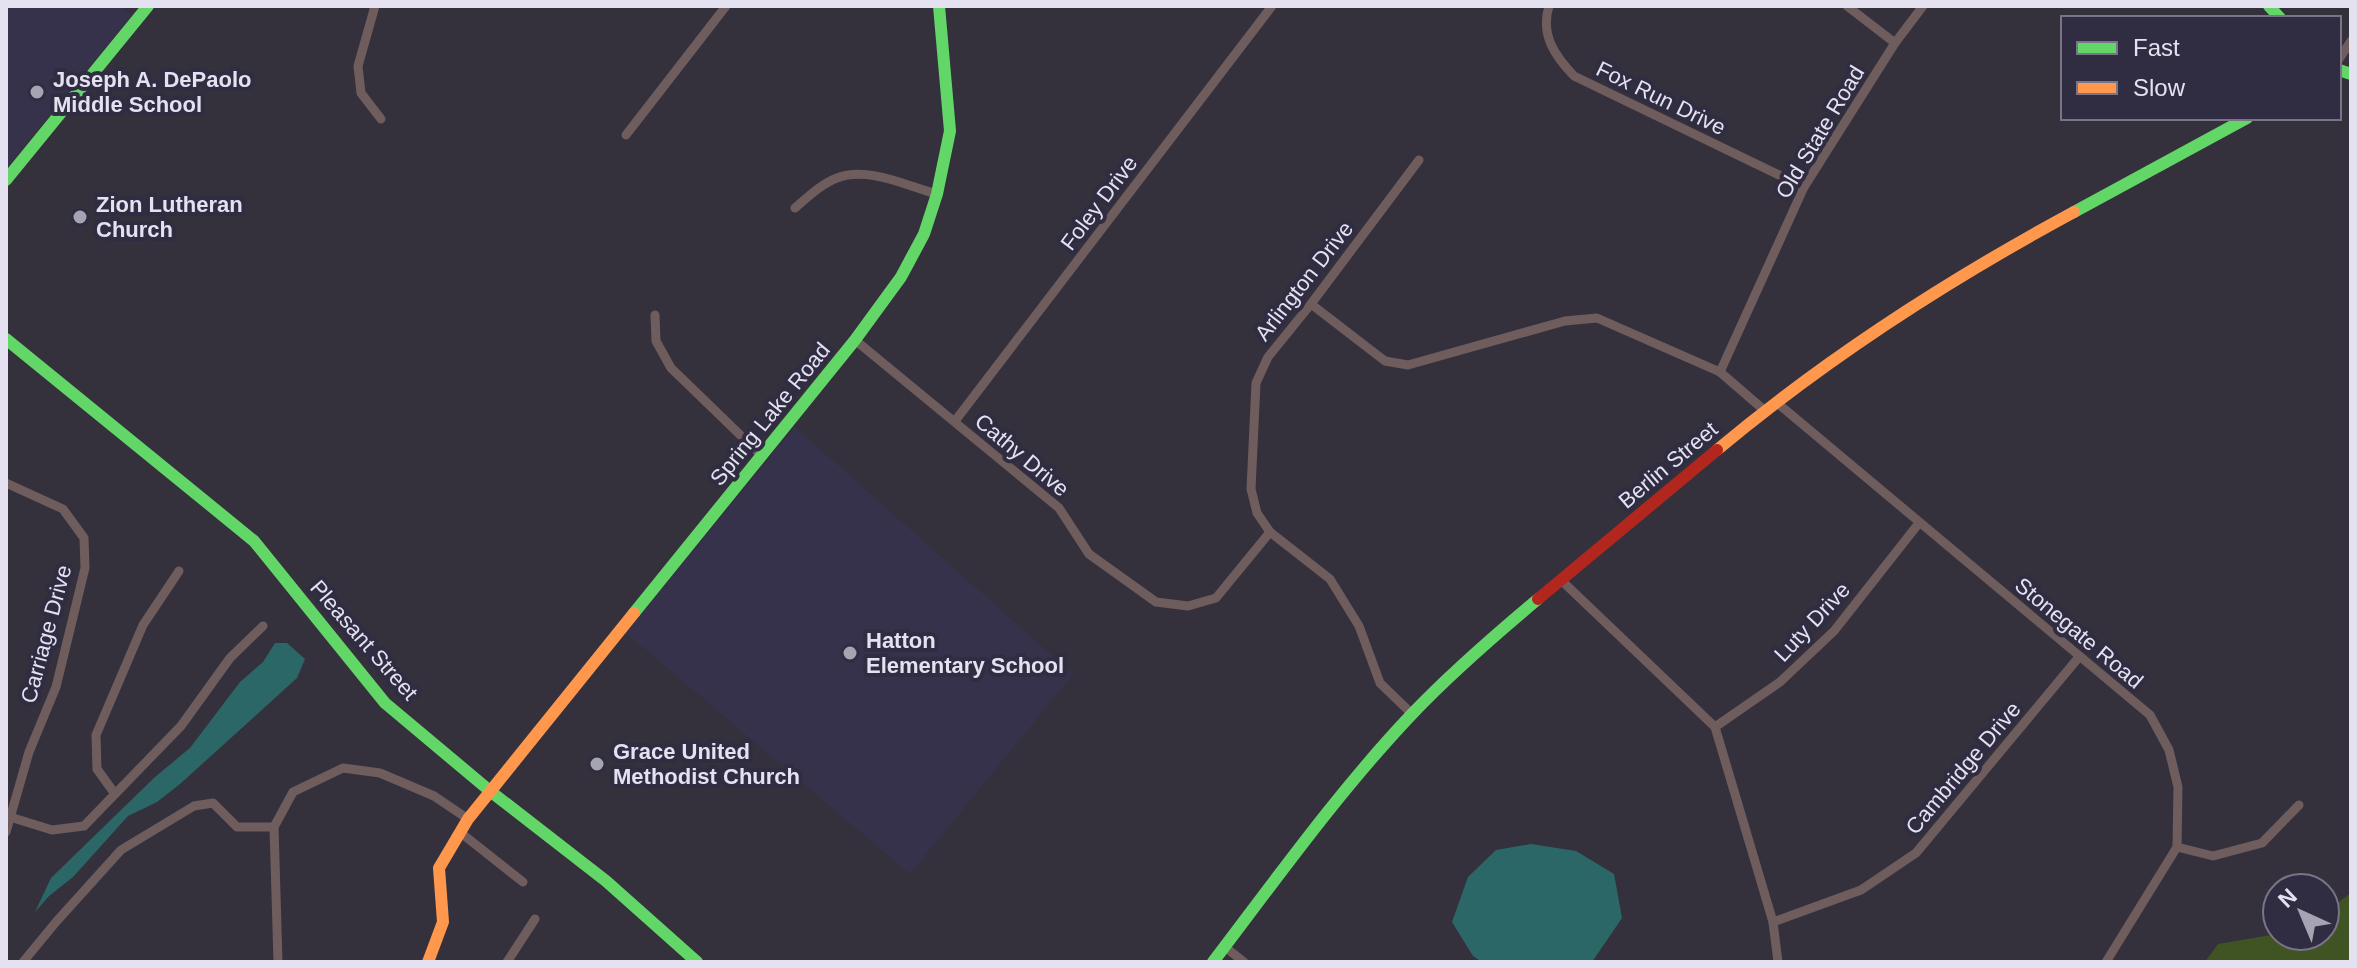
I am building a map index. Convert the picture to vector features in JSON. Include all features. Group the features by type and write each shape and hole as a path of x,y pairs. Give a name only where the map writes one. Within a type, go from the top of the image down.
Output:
{"street":[{"path":"6,180 148,6"},
{"path":"375,6 358,66 361,93 381,119"},
{"path":"626,135 726,6"},
{"name":"Spring Lake Road","path":"428,962 443,922 439,868 468,819 855,340 901,277 924,234 937,194 950,131 939,6"},
{"name":"Foley Drive","path":"955,421 1272,6"},
{"name":"Fox Run Drive","path":"1549,6 1545,18 1553,54 1574,76 1804,187"},
{"path":"1847,6 1895,43"},
{"name":"Old State Road","path":"1720,372 1804,187 1895,43 1923,6"},
{"name":"Berlin Street","path":"1213,962 1315,827 1412,714 1489,640 1764,410 1879,327 2022,240 2243,120"},
{"name":"Arlington Drive","path":"1412,714 1380,683 1359,626 1330,579 1270,532 1257,513 1251,489 1256,383 1268,357 1419,160"},
{"path":"795,208 838,177 864,174 937,194"},
{"path":"1311,304 1385,361 1408,365 1565,321 1597,318 1720,372 1764,410"},
{"path":"655,315 656,341 671,368 762,456"},
{"name":"Pleasant Street","path":"6,339 254,541 385,703 490,791 606,881 697,962"},
{"name":"Cathy Drive","path":"855,340 1059,508 1089,554 1156,602 1188,606 1216,598 1270,532"},
{"name":"Stonegate Road","path":"1776,402 2150,715 2169,750 2178,787 2177,847"},
{"name":"Carriage Drive","path":"6,483 63,509 84,538 85,568 56,687 29,752 6,832"},
{"name":"Luty Drive","path":"1715,727 1780,682 1834,631 1919,523"},
{"path":"115,794 97,769 96,735 143,625 179,571"},
{"path":"1562,581 1715,727 1773,922 1778,962"},
{"path":"10,817 52,830 84,826 181,726 230,658 263,626"},
{"name":"Cambridge Drive","path":"1773,922 1861,890 1916,853 2079,657"},
{"path":"278,962 274,827 293,792 343,768 380,773 434,796 468,819"},
{"path":"23,962 121,850 194,806 213,803 237,827 274,827"},
{"path":"2106,962 2177,847 2213,856 2262,843 2299,805"},
{"path":"461,833 523,882"},
{"path":"507,962 535,919"},
{"path":"1225,947 1244,962"}],"shaded area":[{"name":"Joseph A. DePaolo Middle School","path":"6,6 121,6 131,16 6,168"},
{"name":"Hatton Elementary School","path":"795,427 1073,674 910,874 626,633"},
{"path":"275,643 287,643 305,659 297,678 180,784 157,802 128,816 73,877 35,912 51,878 155,777 190,748 240,682 263,662"},
{"path":"1531,844 1576,851 1614,874 1622,918 1592,962 1482,962 1473,956 1452,922 1468,877 1496,850"},
{"path":"2351,893 2351,962 2205,962 2218,944 2261,937 2261,952 2341,952 2341,900"}],"traffic: fast":[{"path":"6,180 148,6"},
{"path":"634,613 855,340 901,277 924,234 937,194 950,131 939,6"},
{"path":"2269,6 2278,16"},
{"path":"2341,71 2351,74"},
{"path":"2074,212 2243,120"},
{"path":"6,339 254,541 385,703 490,791 606,881 697,962"},
{"path":"1213,962 1309,835 1385,743 1458,669 1538,599"}],"traffic: slow":[{"path":"1717,450 1845,352 1935,293 2074,212"},
{"path":"428,962 443,922 439,868 468,819 634,613"}],"traffic: jam":[{"path":"1538,599 1717,450"}],"place":[{"name":"Joseph A. DePaolo Middle School","path":"37,92"},
{"name":"Zion Lutheran Church","path":"80,217"},
{"name":"Hatton Elementary School","path":"850,653"},
{"name":"Grace United Methodist Church","path":"597,764"}]}
